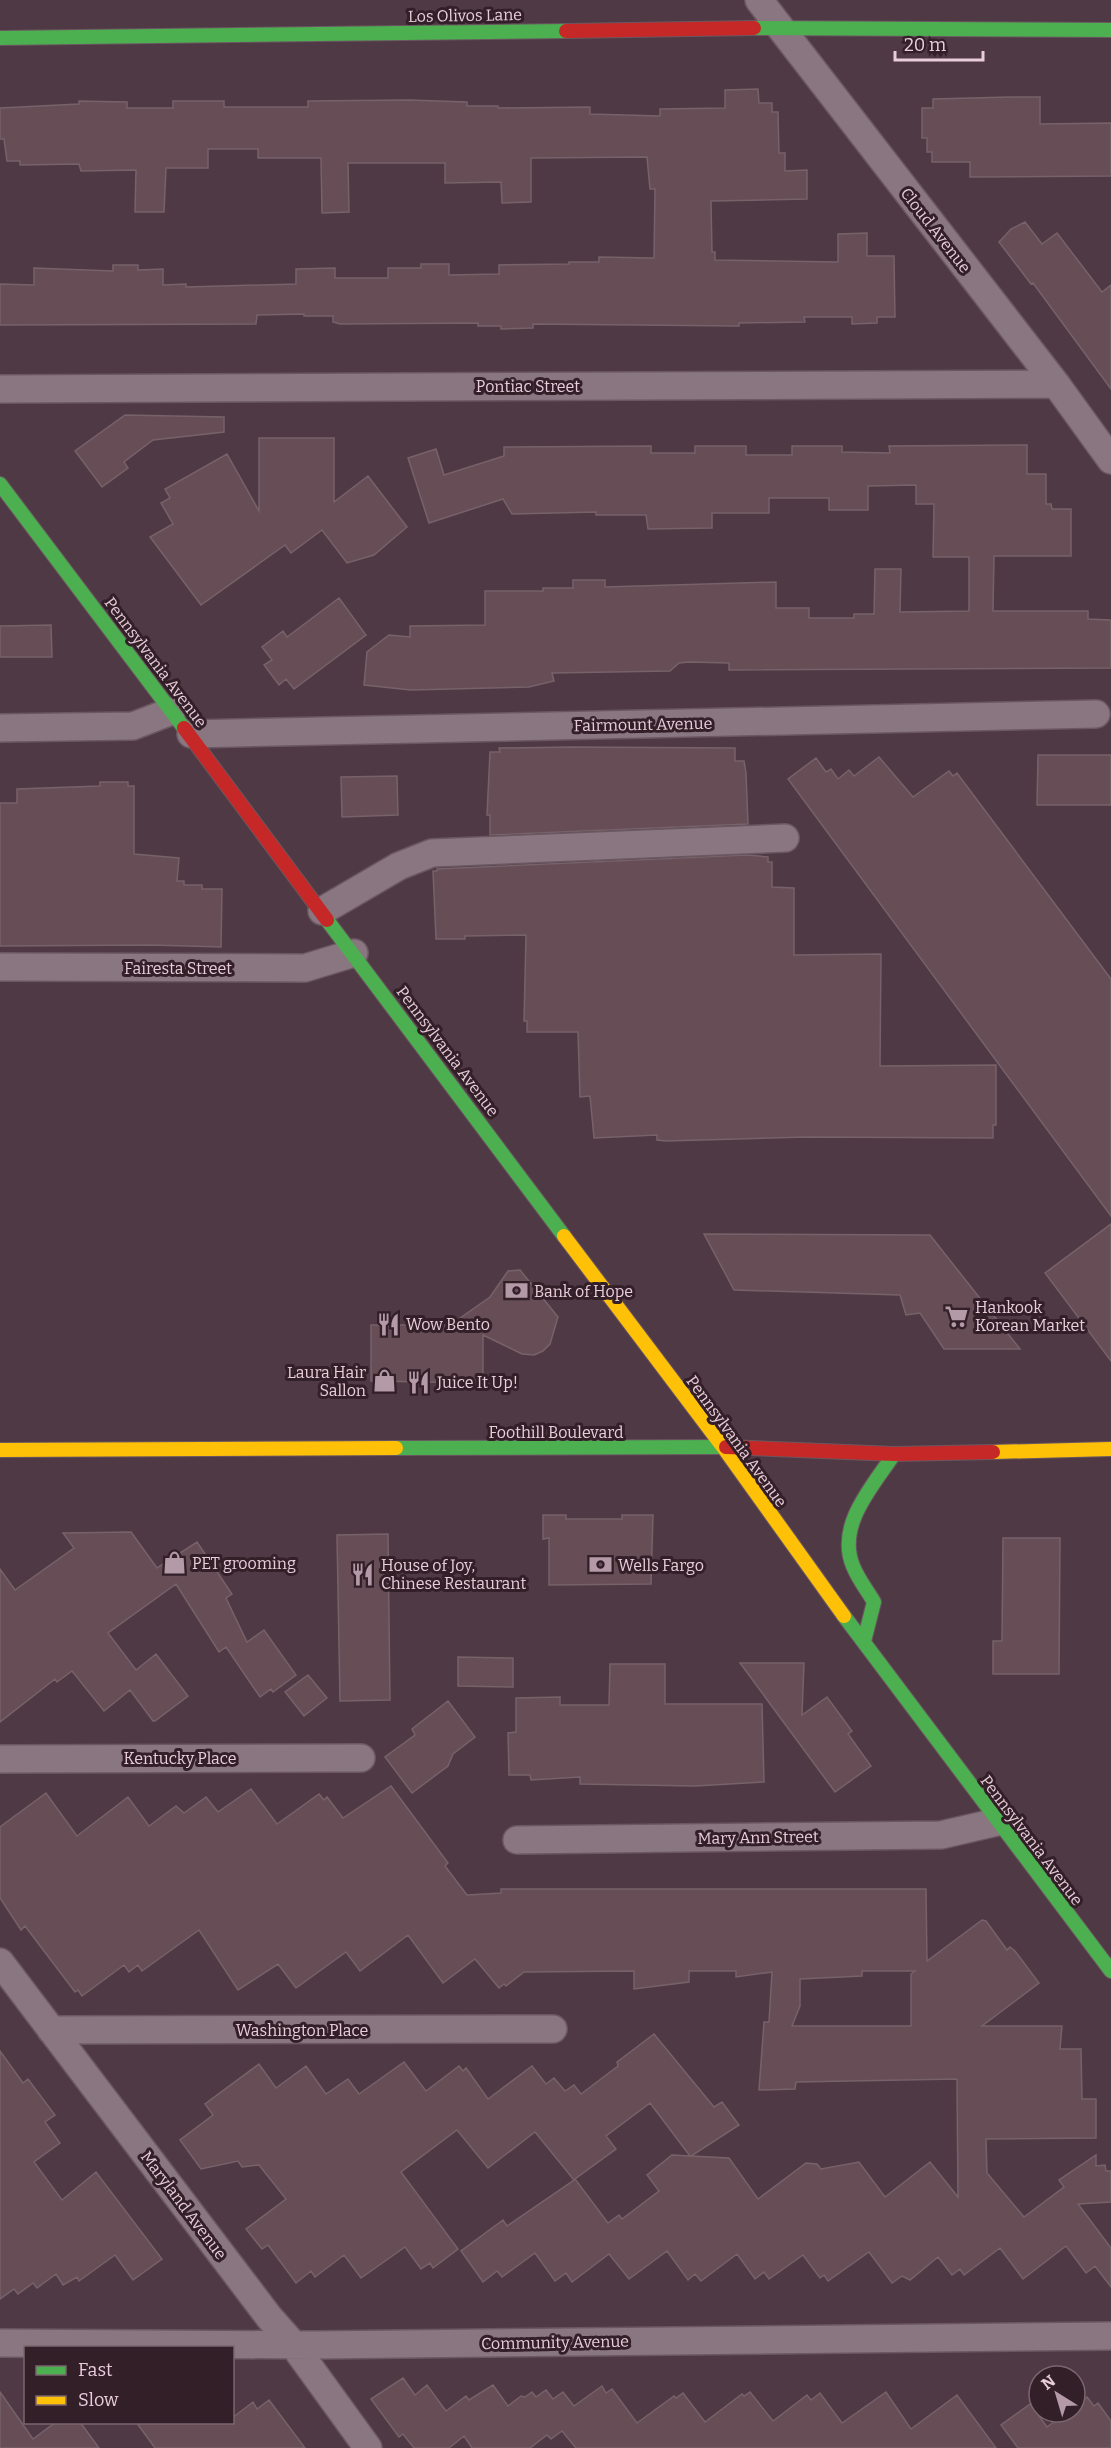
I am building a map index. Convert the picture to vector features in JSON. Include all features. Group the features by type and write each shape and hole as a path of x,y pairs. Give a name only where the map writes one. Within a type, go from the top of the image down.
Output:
{"main road":[{"name":"Los Olivos Lane","path":"0,38 779,28 1111,30"},
{"name":"Pennsylvania Avenue","path":"0,483 354,952 723,1447 769,1514 997,1822 1111,1971"},
{"name":"Foothill Boulevard","path":"0,1450 723,1447 894,1454 1111,1449"},
{"path":"864,1641 874,1602 851,1562 847,1536 859,1509 894,1454"}],"street":[{"name":"Cloud Avenue","path":"759,0 1056,384 1111,460"},
{"name":"Pontiac Street","path":"0,389 1056,384"},
{"path":"0,728 133,726 172,711"},
{"name":"Fairmount Avenue","path":"191,734 1096,714"},
{"path":"322,911 399,866 432,853 785,838"},
{"name":"Fairesta Street","path":"0,967 305,968 354,952"},
{"name":"Kentucky Place","path":"0,1759 361,1758"},
{"name":"Mary Ann Street","path":"518,1840 941,1835 997,1822"},
{"name":"Maryland Avenue","path":"0,1962 269,2317 292,2343 368,2448"},
{"name":"Washington Place","path":"51,2030 553,2029"},
{"name":"Community Avenue","path":"0,2343 292,2343 1111,2336"}],"building":[{"path":"758,89 759,103 772,103 772,112 778,112 779,153 785,153 785,171 807,170 807,199 711,201 712,252 715,252 715,260 838,262 838,234 867,233 867,256 894,256 895,317 877,317 877,323 852,324 852,317 804,317 805,322 739,323 739,326 533,324 533,328 501,329 501,326 478,326 478,323 340,324 333,322 333,316 304,316 304,314 257,315 256,324 0,325 0,284 34,285 34,268 113,271 113,265 138,265 138,270 163,269 163,285 186,284 186,287 296,284 296,269 335,268 335,278 388,278 388,268 421,268 421,264 449,264 449,275 499,274 499,265 599,262 599,257 654,258 655,189 650,189 647,157 531,158 531,202 502,203 501,182 445,183 445,163 348,163 349,212 322,213 321,158 258,158 258,149 208,149 208,168 166,168 164,212 135,212 136,170 81,171 79,164 20,165 20,161 7,161 4,139 0,139 0,108 79,104 79,101 127,102 127,108 173,108 173,101 224,101 224,107 308,107 308,101 409,100 467,102 467,106 498,106 498,108 590,107 590,114 660,116 660,109 725,108 725,90"},
{"path":"1040,97 1040,124 1111,123 1111,176 970,177 970,162 932,162 932,152 927,152 927,138 922,138 922,108 933,108 933,99"},
{"path":"1025,222 1042,244 1057,233 1102,292 1111,285 1111,389 1033,283 1031,284 999,242 1011,229"},
{"path":"125,415 224,417 224,432 153,440 124,462 128,468 102,487 75,451"},
{"path":"259,438 334,438 334,502 368,476 407,527 374,555 347,563 322,530 291,553 285,545 201,605 150,537 173,524 161,503 170,498 165,489 227,454 259,511"},
{"path":"1027,445 1027,474 1046,474 1046,504 1051,504 1052,509 1071,509 1071,556 994,556 993,611 1088,611 1088,619 1111,620 1111,668 729,670 729,663 689,662 679,663 670,671 552,673 554,681 529,687 411,690 364,685 367,652 389,635 410,637 410,626 485,625 485,591 543,591 543,588 573,588 573,580 605,580 605,587 776,582 776,608 809,608 809,618 854,618 854,614 874,614 875,569 901,569 900,612 969,611 969,557 933,557 934,504 916,504 916,485 868,486 868,510 829,510 829,498 769,498 769,513 712,513 712,528 648,529 646,515 596,515 596,512 512,514 503,499 429,523 408,458 436,449 444,475 504,456 504,447 651,446 651,453 695,453 695,446 746,446 746,455 792,455 792,446 842,446 842,452 890,453 889,446"},
{"path":"339,598 366,635 294,689 286,679 279,685 264,665 272,660 262,647 283,631 287,637"},
{"path":"51,625 52,657 0,657 0,626"},
{"path":"499,748 735,748 735,761 744,761 748,824 490,835 490,815 487,815 490,752 500,752"},
{"path":"1038,755 1111,755 1111,805 1037,805"},
{"path":"879,757 913,797 949,771 953,776 957,773 1111,979 1111,1216 788,779 816,758 826,772 831,769 838,779 849,770 854,776"},
{"path":"397,776 398,815 342,817 341,777"},
{"path":"100,782 128,782 128,786 134,786 134,854 179,858 177,881 184,881 184,885 202,885 202,889 222,889 221,947 0,946 0,803 17,803 17,789 100,786"},
{"path":"748,855 768,857 768,862 772,862 772,887 794,888 794,955 881,954 880,1066 996,1065 996,1125 993,1125 993,1138 805,1137 666,1141 657,1140 657,1135 594,1138 590,1096 580,1097 578,1032 527,1032 527,1021 524,1021 526,935 436,939 433,871 437,869"},
{"path":"1111,1224 1111,1361 1045,1273"},
{"path":"704,1234 930,1235 1020,1349 944,1349 920,1313 906,1315 900,1295 734,1290"},
{"path":"520,1270 558,1317 550,1344 543,1351 534,1355 522,1354 483,1335 483,1383 371,1381 371,1325 450,1325 490,1297 508,1271"},
{"name":"Wells Fargo","path":"543,1515 566,1515 566,1519 622,1519 622,1515 653,1515 651,1584 549,1585 549,1538 543,1539"},
{"path":"131,1532 157,1568 197,1542 232,1594 226,1598 247,1642 264,1630 296,1675 273,1692 271,1689 260,1697 226,1647 219,1652 176,1584 108,1633 136,1670 156,1654 188,1696 155,1721 130,1690 104,1711 72,1671 57,1682 55,1679 0,1722 0,1569 15,1590 74,1548 63,1533"},
{"path":"388,1534 390,1700 340,1701 337,1535"},
{"path":"1003,1538 1060,1538 1059,1674 993,1674 993,1641 1002,1641"},
{"path":"458,1657 513,1658 513,1687 458,1686"},
{"path":"740,1663 804,1663 802,1715 827,1697 852,1731 848,1734 871,1766 835,1792"},
{"path":"610,1664 665,1664 665,1704 762,1704 764,1782 695,1786 580,1784 580,1777 531,1780 530,1775 509,1775 508,1733 516,1732 516,1698 560,1697 560,1705 609,1705"},
{"path":"308,1675 327,1698 304,1716 285,1692"},
{"path":"448,1701 475,1737 453,1754 448,1766 412,1793 385,1757 415,1735 412,1729"},
{"path":"391,1786 448,1863 445,1866 467,1895 501,1893 501,1889 926,1889 927,1961 982,1920 986,1921 1007,1950 1010,1947 1015,1951 1039,1983 982,2026 1062,2026 1060,2049 1081,2049 1082,2099 1096,2099 1096,2138 986,2139 987,2173 1024,2217 1064,2187 1059,2180 1096,2155 1096,2166 1105,2165 1106,2171 1111,2171 1111,2202 1078,2204 1111,2248 1111,2287 1095,2266 1086,2273 1066,2246 1023,2279 1000,2248 964,2275 960,2269 952,2275 938,2257 910,2280 902,2276 892,2283 869,2252 828,2281 824,2275 820,2278 803,2255 769,2279 764,2272 755,2279 737,2254 701,2281 695,2274 688,2280 667,2251 629,2279 609,2254 572,2282 566,2273 555,2281 535,2253 502,2277 497,2271 483,2282 461,2251 503,2220 507,2226 574,2180 535,2132 488,2168 457,2130 401,2172 458,2249 433,2268 430,2263 421,2269 405,2247 361,2278 344,2255 315,2277 311,2271 296,2283 268,2245 262,2249 246,2229 286,2199 259,2165 242,2167 238,2161 201,2169 180,2140 213,2115 205,2104 259,2064 276,2088 306,2066 326,2094 348,2079 359,2094 404,2062 426,2091 459,2066 463,2071 466,2068 488,2099 532,2066 546,2084 554,2078 565,2091 574,2085 581,2094 618,2066 617,2062 654,2034 714,2107 722,2102 739,2125 691,2156 729,2158 758,2199 806,2163 817,2164 821,2169 859,2162 885,2197 930,2162 958,2197 957,2079 796,2082 795,2089 759,2090 764,2022 769,2022 772,1972 736,1977 736,1971 689,1971 689,1982 634,1989 634,1971 524,1972 506,1986 504,1984 499,1988 475,1959 443,1983 408,1935 360,1971 346,1952 296,1988 278,1964 238,1990 199,1930 142,1971 138,1965 129,1972 124,1965 82,1996 78,1990 75,1992 25,1926 21,1930 0,1898 0,1827 46,1793 77,1836 128,1797 149,1826 176,1806 184,1813 206,1797 218,1812 251,1789 277,1824 319,1794 324,1800 327,1797 343,1818","holes":["862,1971 915,1971 911,1974 911,2026 792,2026 800,2006 800,1979 862,1976","650,2103 690,2156 672,2155 647,2175 659,2191 622,2219 619,2215 608,2223 575,2179 616,2149 606,2136"]},
{"path":"0,2051 23,2083 28,2079 55,2115 45,2122 60,2143 34,2162 62,2200 96,2172 162,2259 133,2280 115,2255 79,2281 77,2277 63,2285 56,2274 37,2288 33,2283 18,2294 14,2289 0,2299"},
{"path":"403,2378 415,2395 427,2385 446,2411 466,2396 469,2400 493,2385 508,2406 521,2396 525,2397 532,2392 536,2397 546,2390 553,2399 563,2392 574,2406 602,2386 606,2393 612,2389 637,2423 674,2396 676,2398 683,2393 705,2422 742,2394 744,2396 750,2392 773,2421 807,2395 811,2400 820,2393 842,2423 886,2392 911,2429 957,2395 996,2448 576,2448 562,2431 551,2439 547,2435 530,2448 472,2448 464,2436 449,2448 414,2448 403,2434 399,2437 371,2399"},
{"path":"0,2392 33,2439 53,2424 81,2424 99,2448 0,2448"},
{"path":"1087,2397 1094,2406 1098,2403 1111,2421 1111,2448 1018,2448 1001,2425 1027,2406 1027,2424 1045,2424 1047,2427 1051,2424 1087,2424"},
{"path":"269,2400 305,2448 155,2448 137,2424 234,2424 234,2416 253,2402 257,2409"}],"traffic: fast":[{"path":"754,28 1111,30"},
{"path":"0,38 566,31"},
{"path":"0,484 184,728"},
{"path":"327,920 564,1236"},
{"path":"396,1448 726,1447"},
{"path":"864,1641 874,1602 853,1566 849,1551 849,1536 859,1507 894,1454"},
{"path":"844,1616 1111,1971"}],"traffic: slow":[{"path":"564,1236 723,1447 844,1616"},
{"path":"0,1450 396,1448"},
{"path":"993,1452 1111,1449"}],"traffic: jam":[{"path":"566,31 754,28"},
{"path":"184,728 327,920"},
{"path":"726,1447 894,1454 993,1452"}],"place":[{"name":"Bank of Hope","path":"516,1291"},
{"name":"Hankook Korean Market","path":"957,1316"},
{"name":"Wow Bento","path":"388,1324"},
{"name":"Laura Hair Sallon","path":"384,1381"},
{"name":"Juice It Up!","path":"419,1382"},
{"name":"PET grooming","path":"174,1563"},
{"name":"Wells Fargo","path":"600,1565"},
{"name":"House of Joy, Chinese Restaurant","path":"363,1574"}]}
